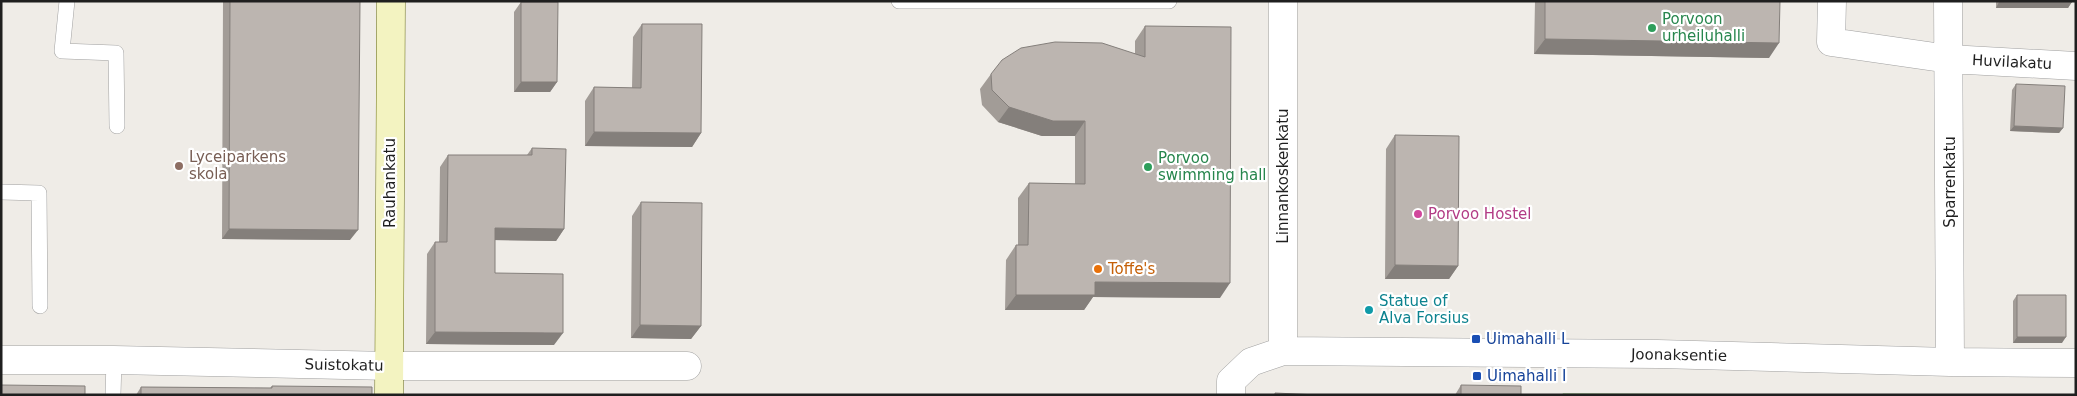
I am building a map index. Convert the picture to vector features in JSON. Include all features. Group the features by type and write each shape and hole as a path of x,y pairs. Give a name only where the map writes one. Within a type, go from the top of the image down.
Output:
{"street":[{"name":"Rauhankatu","path":"390,395 391,1"},
{"name":"Linnankoskenkatu","path":"1283,1 1283,351"},
{"name":"Huvilakatu","path":"1832,1 1831,42 1949,59 2076,66"},
{"name":"Sparrenkatu","path":"1948,1 1950,362"},
{"name":"Joonaksentie","path":"1231,395 1231,381 1251,362 1283,351 1658,354 1950,362 2076,363"},
{"name":"Suistokatu","path":"1,360 114,360 390,366 687,366"}],"lane":[{"path":"67,1 62,51 116,53 117,126"},
{"path":"899,1 1168,1"},
{"path":"1,192 39,193 40,306"},
{"path":"114,360 114,395"}],"green space":[{"path":"1563,393 1893,395 1562,395"}],"building":[{"path":"230,1 360,1 358,230 229,229"},
{"name":"Porvoon urheiluhalli","path":"1545,1 1780,1 1779,43 1545,39"},
{"path":"2072,1 2072,2 1999,2"},
{"path":"521,2 558,2 557,82 521,82"},
{"path":"642,24 702,24 701,133 594,132 594,87 641,88"},
{"name":"Porvoo swimming hall","path":"1145,26 1231,27 1230,283 1095,282 1095,295 1016,295 1016,245 1028,245 1029,183 1085,184 1085,121 1053,121 1009,107 992,90 991,74 1002,60 1021,48 1055,42 1102,43 1145,57"},
{"path":"2016,84 2065,86 2063,128 2014,126"},
{"name":"Porvoo Hostel","path":"1395,135 1459,136 1458,266 1395,265"},
{"path":"532,148 566,149 564,229 495,228 495,273 563,274 563,333 435,332 435,242 447,242 448,155 532,155"},
{"path":"641,202 702,203 701,326 640,325"},
{"path":"2017,295 2066,295 2066,337 2017,337"},
{"path":"1,385 85,386 85,395 1,395"},
{"path":"1461,385 1521,386 1521,395 1461,395"},
{"path":"272,386 372,387 372,395 141,395 141,387 272,388"},
{"path":"1275,393 1318,395 1275,395"}],"place":[{"name":"Porvoon urheiluhalli","path":"1652,28"},
{"name":"Lyceiparkens skola","path":"179,166"},
{"name":"Porvoo swimming hall","path":"1148,167"},
{"name":"Porvoo Hostel","path":"1418,214"},
{"name":"Toffe's","path":"1098,269"},
{"name":"Statue of Alva Forsius","path":"1369,310"},
{"name":"Uimahalli L","path":"1476,339"},
{"name":"Uimahalli I","path":"1477,376"}]}
